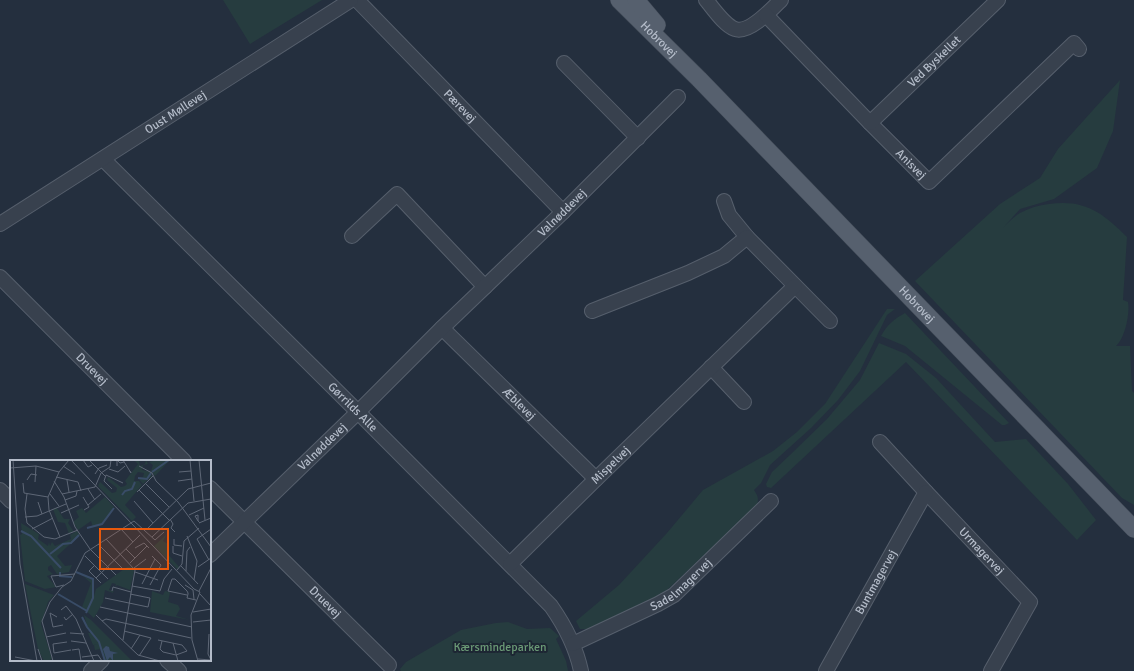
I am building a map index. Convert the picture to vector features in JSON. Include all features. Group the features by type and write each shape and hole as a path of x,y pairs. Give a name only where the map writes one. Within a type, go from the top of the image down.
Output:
{"main road":[{"name":"Hobrovej","path":"619,0 699,79 1134,529"},
{"name":"Hobrovej","path":"636,0 699,79"}],"street":[{"name":"Oust Møllevej","path":"0,224 351,0"},
{"name":"Pærevej","path":"357,0 563,212"},
{"path":"706,0 728,25 740,30 746,28 766,15 781,0"},
{"name":"Ved Byskellet","path":"870,123 998,0"},
{"name":"Anisvej","path":"766,15 929,182 1074,43 1079,49"},
{"path":"564,63 638,138"},
{"name":"Valnøddevej","path":"211,554 563,212 678,98"},
{"name":"Gørrilds Alle","path":"103,159 551,606 563,624 573,644 581,671"},
{"path":"352,236 397,194 485,287"},
{"path":"724,201 729,215 747,237 830,321"},
{"path":"592,310 688,273 724,256 747,237"},
{"name":"Druevej","path":"0,277 183,460"},
{"name":"Mispelvej","path":"510,564 795,286"},
{"name":"Æblevej","path":"442,328 596,479"},
{"path":"711,367 744,402"},
{"name":"Urmagervej","path":"880,442 1030,602 991,671"},
{"name":"Druevej","path":"211,489 389,665"},
{"path":"0,490 10,500"},
{"name":"Buntmagervej","path":"826,671 926,492"},
{"name":"Sadelmagervej","path":"573,644 658,604 674,594 771,501"},
{"path":"91,671 101,661"},
{"path":"168,661 179,671"}],"green space":[{"path":"223,0 322,0 250,44"},
{"path":"1120,80 1113,131 1097,168 1054,199 1020,209 1002,229 1023,211 1038,206 1062,203 1083,206 1092,210 1110,221 1127,237 1123,300 1128,302 1128,313 1124,332 1116,346 1130,346 1132,391 1134,393 1134,505 1122,498 915,281 1000,204 1040,178 1058,149"},
{"path":"887,309 895,309 887,315 860,371 838,400 811,428 770,465 761,483 754,490 758,498 757,505 667,590 651,601 589,629 580,629 576,621 619,585 667,533 703,490 773,451 797,432 825,404"},
{"path":"905,313 1009,423 1002,425 905,346 881,336 891,323"},
{"path":"879,343 906,354 936,378 995,442 1026,439 1068,484 1096,520 1077,540 906,362 771,488 767,487 766,484 772,472 827,419 860,380"},
{"name":"Kærsmindeparken","path":"508,622 527,629 550,628 559,636 556,639 566,661 568,671 401,671 400,669 406,662 461,630"}]}
